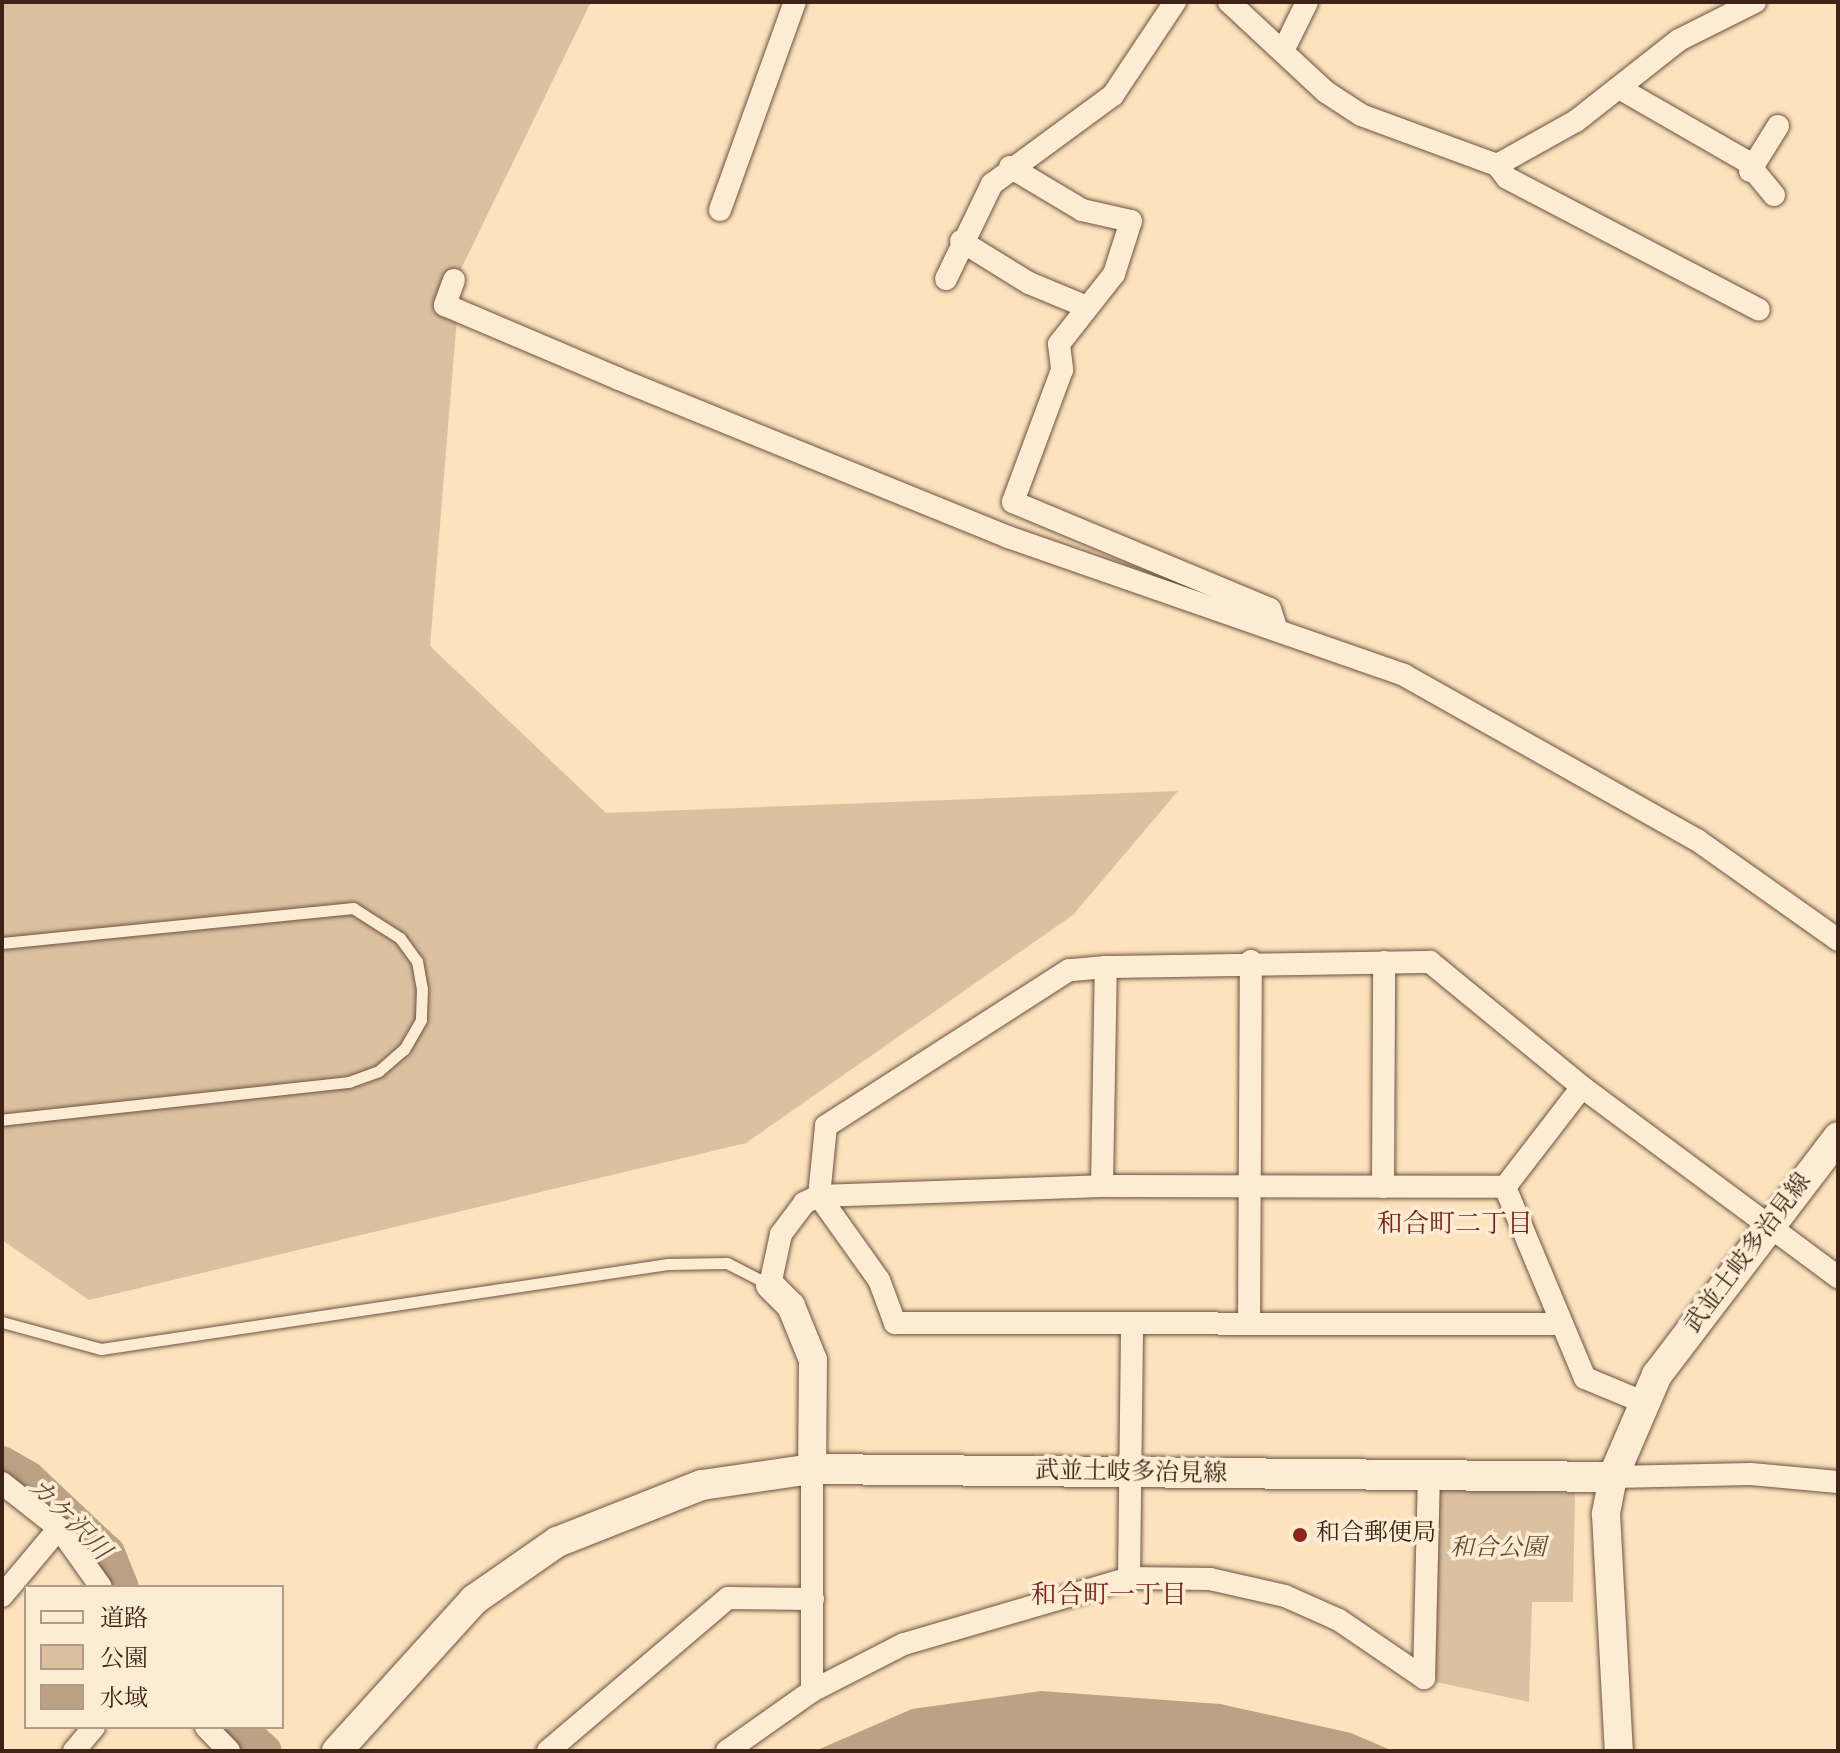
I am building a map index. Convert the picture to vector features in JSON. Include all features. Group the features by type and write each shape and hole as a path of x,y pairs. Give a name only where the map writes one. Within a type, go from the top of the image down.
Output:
{"main road":[{"name":"武並土岐多治見線","path":"337,1751 475,1599 557,1542 702,1485 812,1469 1613,1477 1657,1375 1838,1137"}],"street":[{"path":"720,210 795,2"},
{"path":"946,279 982,199 1010,167 1113,95 1175,2"},
{"path":"1229,2 1284,49 1326,92 1361,115 1497,165 1507,178 1759,310"},
{"path":"1284,49 1307,2"},
{"path":"1497,165 1564,129 1679,40 1755,2"},
{"path":"1619,88 1746,161 1750,171 1774,195"},
{"path":"1750,171 1778,126"},
{"path":"1010,167 1082,210 1131,221 1119,264 1059,344 1062,370 1013,502 1270,609 1276,628"},
{"path":"961,241 1029,283 1087,307"},
{"path":"454,280 445,305 509,333 1008,537 1404,675 1539,747 1697,840 1838,940"},
{"path":"1249,1323 1251,961"},
{"path":"1562,1324 895,1323 879,1280 819,1196 826,1126 1069,970 1251,961 1430,962 1582,1087 1838,1277"},
{"path":"1383,1187 1384,962"},
{"path":"1102,1186 1106,967"},
{"path":"1505,1187 1582,1087"},
{"path":"812,1691 813,1360 791,1306 770,1285 781,1234 804,1203 819,1196 1102,1186 1505,1187"},
{"path":"1505,1187 1585,1378 1645,1403"},
{"path":"1129,1578 1132,1323"},
{"path":"1619,1751 1606,1514 1613,1477 1751,1474 1838,1482"},
{"path":"727,1751 812,1691 933,1634 1129,1578 1210,1579 1285,1596 1339,1620 1424,1678 1429,1475"},
{"path":"2,1483 59,1528 100,1585"},
{"path":"2,1596 59,1528"},
{"path":"548,1751 728,1598 813,1599"},
{"path":"74,1751 92,1729"},
{"path":"208,1729 229,1751"}],"lane":[{"path":"2,943 353,908 400,938 417,961 422,989 421,1020 404,1049 379,1071 349,1082 2,1120"},
{"path":"2,1322 101,1349 668,1264 727,1263 770,1285"}],"green space":[{"path":"2,2 591,2 461,269 430,646 606,813 1178,791 1073,915 746,1143 89,1300 2,1240"},
{"name":"和合公園","path":"1437,1487 1575,1493 1573,1602 1532,1602 1529,1702 1436,1682"}],"water":[{"path":"1041,1691 1220,1704 1351,1733 1393,1751 815,1751 912,1709"}],"waterway":[{"name":"カケ沢川","path":"2,1463 28,1478 108,1553 121,1585"},
{"name":"カケ沢川","path":"240,1729 265,1751"}],"place":[{"name":"和合郵便局","path":"1300,1535"}],"district":[{"name":"和合町二丁目","path":"1455,1226"},
{"name":"和合町一丁目","path":"1109,1597"}]}
